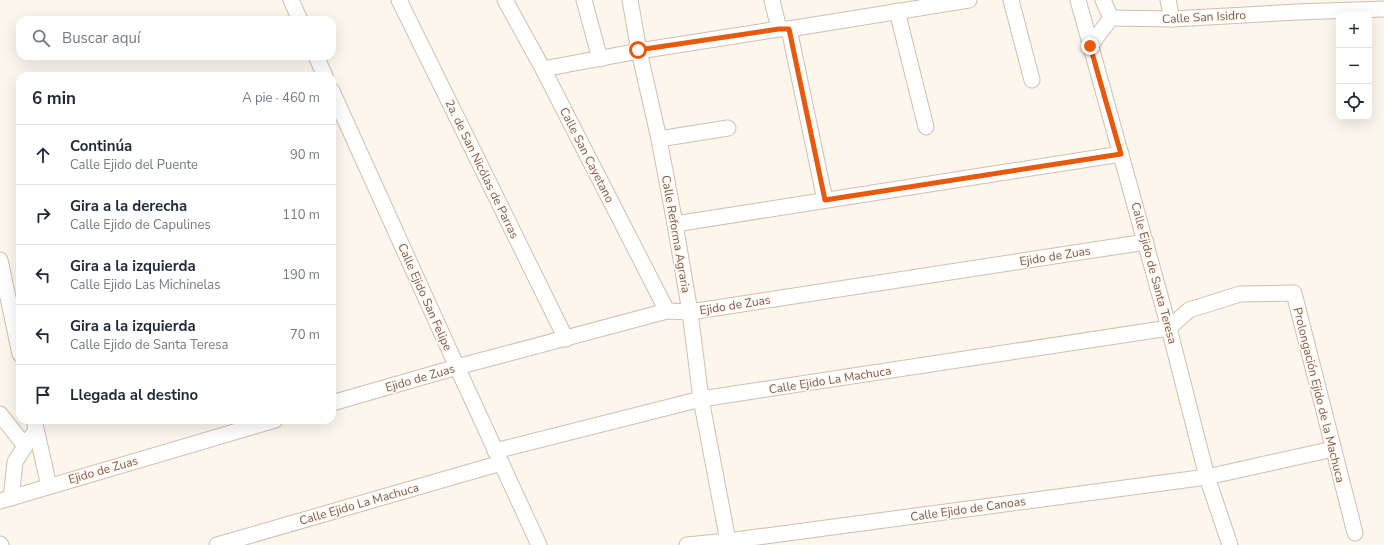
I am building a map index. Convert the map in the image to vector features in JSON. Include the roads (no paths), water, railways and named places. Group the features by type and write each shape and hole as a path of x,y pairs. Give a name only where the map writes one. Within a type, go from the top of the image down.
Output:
{"street":[{"path":"291,0 298,16"},
{"name":"2a. de San Nicólas de Parras","path":"398,0 566,339"},
{"name":"Calle San Cayetano","path":"505,0 543,69 668,311"},
{"path":"584,0 600,59"},
{"name":"Calle Reforma Agraria","path":"630,0 638,50 659,139 675,224 690,312 700,399 728,541"},
{"path":"772,0 784,29 825,200"},
{"path":"543,69 600,59 638,50 969,0"},
{"path":"1011,0 1032,80"},
{"name":"Calle Ejido de Santa Teresa","path":"1078,0 1146,242 1207,477 1230,545"},
{"path":"1090,46 1111,18 1103,0"},
{"path":"1168,0 1172,20"},
{"name":"Calle San Isidro","path":"1111,18 1172,20 1296,6 1384,9"},
{"path":"897,11 926,127"},
{"path":"318,60 323,72"},
{"name":"Calle Ejido San Felipe","path":"336,101 539,545"},
{"path":"659,139 728,128"},
{"path":"675,224 1121,154"},
{"name":"Ejido de Zuas","path":"336,403 457,367 668,311 690,312 1146,242"},
{"path":"0,260 16,335"},
{"name":"Prolongación Ejido de la Machuca","path":"1169,328 1189,310 1240,294 1294,293 1355,534"},
{"name":"Calle Ejido La Machuca","path":"218,545 498,457 700,399 1169,328"},
{"path":"0,414 25,446"},
{"name":"Ejido de Zuas","path":"5,500 261,424"},
{"path":"5,500 15,462 35,425"},
{"path":"35,425 49,486"},
{"name":"Calle Ejido de Canoas","path":"695,545 728,541 749,541 1207,477 1333,449"}]}
